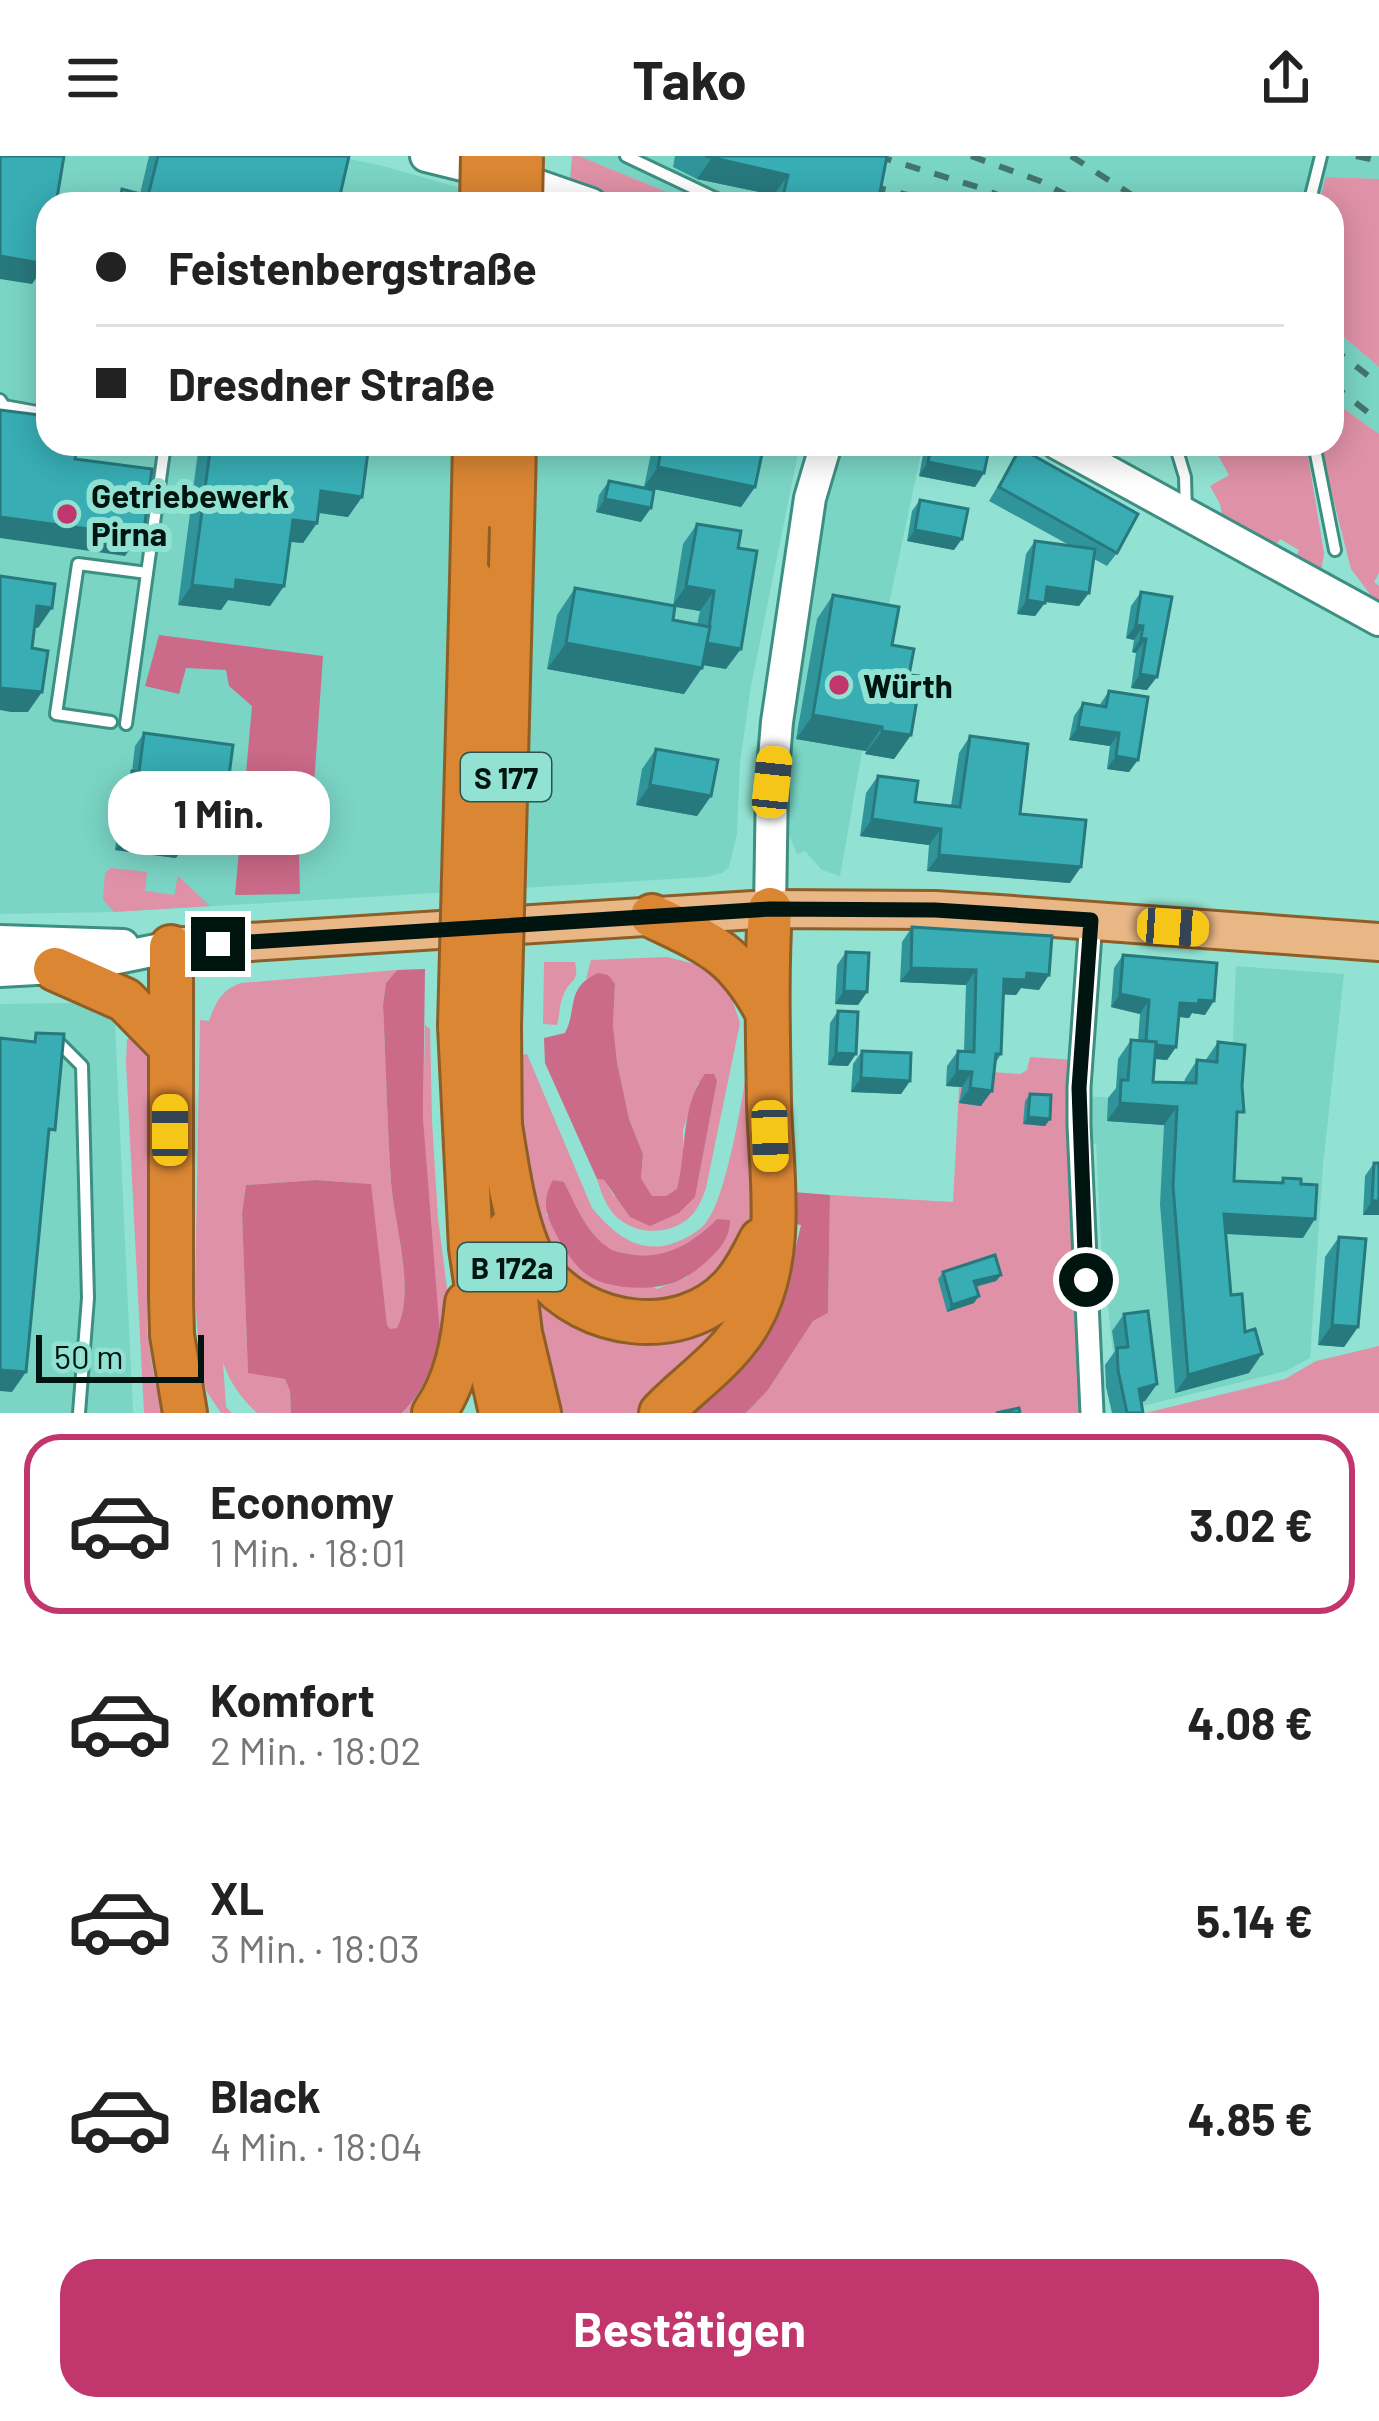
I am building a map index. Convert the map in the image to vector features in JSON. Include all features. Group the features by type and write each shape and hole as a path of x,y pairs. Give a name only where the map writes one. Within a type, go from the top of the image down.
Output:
{"highway":[{"path":"482,192 483,156"},
{"path":"520,192 521,156"},
{"name":"S 177","path":"476,456 480,1026"},
{"name":"S 177","path":"480,1026 513,456"},
{"path":"661,1413 732,1347 753,1316 769,1273 770,909"},
{"path":"652,916 724,955 751,982 767,1013"},
{"path":"171,947 171,1298 185,1413"},
{"path":"63,960 125,1000 170,1046"},
{"name":"B 172a","path":"480,1026 499,1119 520,1333 539,1413"},
{"name":"B 172a","path":"480,1026 471,1248 500,1413"},
{"path":"499,1119 528,1250 541,1272 561,1291 599,1314 619,1320 661,1321 682,1318 718,1299 732,1287 758,1247 772,1205"},
{"path":"434,1413 450,1388 459,1359 471,1248"},
{"path":"176,1363 207,1413"}],"main road":[{"path":"171,947 770,909 935,910 1379,942"}],"street":[{"path":"426,156 556,192"},
{"path":"770,909 777,722 810,498 822,456"},
{"path":"1080,456 1379,620"},
{"path":"1091,920 1079,1125 1092,1413"},
{"path":"0,941 63,960"},
{"path":"0,971 171,947"}],"lane":[{"path":"626,156 702,192"},
{"path":"659,172 663,156"},
{"path":"1312,192 1321,156"},
{"path":"0,400 4,406 36,412"},
{"path":"126,724 163,456"},
{"path":"1179,456 1187,515"},
{"path":"1316,456 1335,550"},
{"path":"111,722 56,714 78,564 147,573"},
{"path":"38,1042 57,1041 82,1066 88,1298 79,1413"}],"shaded area":[{"path":"0,156 335,156 475,192 36,192 36,456 798,456 751,686 740,763 737,834 729,867 722,873 114,912 0,914"},
{"path":"572,156 579,156 667,192 599,192 570,181"},
{"path":"579,156 1379,156 1379,179 1327,177 1323,192 667,192"},
{"path":"1326,177 1379,179 1379,367 1344,337 1344,192 1322,192"},
{"path":"1344,337 1379,367 1379,434 1344,409"},
{"path":"1344,409 1379,434 1379,573 1374,582 1379,586 1379,606 1351,569 1322,456 1344,456"},
{"path":"835,456 920,456 840,876 822,870 805,851 797,854 783,802 822,501"},
{"path":"1219,456 1308,456 1324,553 1321,573 1294,560 1299,550 1280,539 1274,548 1223,520 1210,486 1229,475"},
{"path":"159,635 323,656 312,813 299,855 300,894 235,895 252,706 229,686 226,670 186,668 179,694 145,686"},
{"path":"111,868 147,872 145,891 174,895 178,876 210,906 114,912 103,900 105,873"},
{"path":"667,957 695,964 721,982 740,1023 701,1201 683,1222 648,1231 616,1216 597,1179 604,1180 614,1196 679,1213 695,1196 717,1081 698,1083 683,1130 677,1190 652,1196 641,1178 643,1154 629,1119 617,1062 615,984 602,975 586,979 591,960"},
{"path":"544,962 575,962 576,974 562,999 557,1025 543,1024"},
{"path":"1236,966 1344,974 1323,1165 1310,1358 1286,1371 1130,1409 1113,1353 1096,1144 1088,1143 1086,1096 1230,1106"},
{"path":"425,969 423,1119 440,1335 434,1357 422,1386 402,1413 291,1413 285,1379 248,1373 242,1213 246,1185 316,1180 371,1184 387,1325 397,1328 404,1277 391,1182 383,1005 386,983 397,970"},
{"path":"397,970 386,983 383,1005 391,1182 404,1277 397,1329 387,1325 370,1184 316,1180 246,1185 242,1213 248,1372 285,1379 291,1413 257,1413 237,1390 223,1362 226,1407 232,1413 221,1413 200,1369 195,1294 200,1020 209,1021 220,998 241,983"},
{"path":"598,973 608,975 615,984 617,1062 629,1119 643,1154 641,1178 652,1196 666,1196 677,1189 691,1101 705,1074 714,1074 717,1081 695,1197 679,1213 650,1226 630,1217 604,1180 597,1179 545,1063 544,1038 565,1033 576,992"},
{"path":"0,1004 97,1007 110,1014 115,1025 133,1413 0,1413"},
{"path":"425,1025 430,1029 438,1218 451,1320 418,1413 403,1413 433,1366 423,1119"},
{"path":"132,1034 145,1047 147,1058 147,1331 155,1384 166,1413 144,1413 126,1062 127,1040"},
{"path":"751,1046 753,1215 736,1258 685,1305 598,1302 539,1242 523,1117 523,1055 527,1054 592,1208 623,1237 652,1246 690,1236 713,1212 728,1168","holes":["564,1183 592,1233 606,1247 623,1253 663,1253 697,1237 717,1219 687,1277 657,1289 546,1215"]},
{"path":"1030,1057 1074,1060 1085,1413 746,1413 768,1390 813,1321 828,1313 830,1195 953,1202 960,1070 1020,1074 1027,1070"},
{"path":"553,1180 564,1182 592,1233 616,1251 663,1253 686,1244 717,1219 730,1220 728,1232 713,1255 680,1280 649,1288 606,1283 579,1267 558,1238 546,1206"},
{"path":"794,1192 830,1195 828,1313 813,1321 768,1390 746,1413 688,1413 781,1289 801,1225 790,1223"},
{"path":"532,1283 550,1298 742,1311 646,1413 558,1413"},
{"path":"1379,1346 1379,1413 1145,1413 1285,1379 1316,1361"}],"building":[{"path":"0,156 64,156 58,192 36,192 36,262 0,256"},
{"path":"158,156 349,156 341,192 149,192"},
{"path":"705,156 887,156 880,192 784,192 788,175"},
{"name":"Getriebewerk Pirna","path":"0,410 36,414 36,456 75,456 152,469 144,530 139,536 0,517"},
{"path":"209,456 367,456 362,497 321,491 317,523 293,520 284,586 236,580 235,590 192,585"},
{"path":"660,456 761,456 755,487 658,467"},
{"path":"929,456 988,456 984,473 928,462"},
{"path":"1016,456 1034,456 1138,514 1117,553 999,487"},
{"path":"609,481 654,490 651,508 605,499"},
{"path":"920,500 968,509 962,539 915,530"},
{"path":"697,524 741,531 738,548 757,551 741,649 707,643 714,591 686,586"},
{"path":"1035,541 1095,549 1089,593 1047,587 1045,603 1027,600"},
{"path":"0,576 55,584 52,608 37,606 32,648 48,651 42,692 0,688"},
{"path":"575,588 675,606 673,620 710,627 702,668 566,643"},
{"path":"1141,592 1172,597 1157,677 1140,674 1146,639 1141,638 1143,626 1136,625"},
{"path":"833,595 899,607 892,645 914,649 909,675 921,676 911,735 813,715"},
{"path":"1109,691 1148,697 1138,760 1116,756 1119,733 1078,727 1083,703 1106,707"},
{"path":"144,733 233,745 228,783 194,779 185,845 124,837 132,771 139,772"},
{"path":"970,736 1028,744 1020,814 1086,820 1081,867 939,855 941,829 872,819 878,776 918,781 915,802 960,807"},
{"path":"656,749 718,760 711,796 650,785"},
{"path":"912,927 1052,936 1049,975 1027,973 1026,980 1004,979 1001,1054 996,1054 992,1091 970,1088 972,1072 957,1071 958,1051 974,1052 976,970 911,968"},
{"path":"846,952 869,953 867,992 844,991"},
{"path":"1123,955 1217,963 1214,1001 1180,1003 1176,1047 1146,1041 1149,1000 1120,994"},
{"path":"838,1011 858,1012 856,1054 836,1053"},
{"path":"36,1033 64,1034 55,1130 49,1129 26,1372 0,1370 0,1038 35,1042"},
{"path":"1131,1040 1156,1042 1153,1082 1196,1083 1197,1060 1217,1062 1218,1042 1245,1045 1244,1112 1237,1112 1234,1181 1283,1183 1283,1178 1317,1185 1315,1219 1224,1214 1231,1295 1242,1294 1245,1332 1255,1329 1262,1354 1188,1375 1173,1186 1177,1107 1120,1103 1121,1080 1128,1080"},
{"path":"862,1051 911,1053 910,1081 861,1078"},
{"path":"1030,1094 1051,1095 1050,1119 1028,1117"},
{"path":"1374,1163 1379,1163 1379,1201 1372,1201"},
{"path":"1339,1237 1366,1239 1358,1327 1332,1325"},
{"path":"995,1255 1001,1275 974,1281 979,1296 952,1305 943,1272"},
{"path":"1148,1311 1157,1384 1139,1389 1143,1413 1127,1413 1117,1348 1128,1347 1124,1314"}],"railway":[{"path":"877,156 991,192"},
{"path":"971,156 1061,192"},
{"path":"1071,156 1127,192"},
{"path":"1356,156 1379,161"},
{"path":"871,186 895,192"},
{"path":"1344,357 1379,384"},
{"path":"1344,393 1379,421"}],"place":[{"name":"Getriebewerk Pirna","path":"67,514"},
{"name":"Würth","path":"839,685"}],"route":[{"path":"218,944 770,909 935,910 1091,920 1079,1088 1086,1280"}]}
